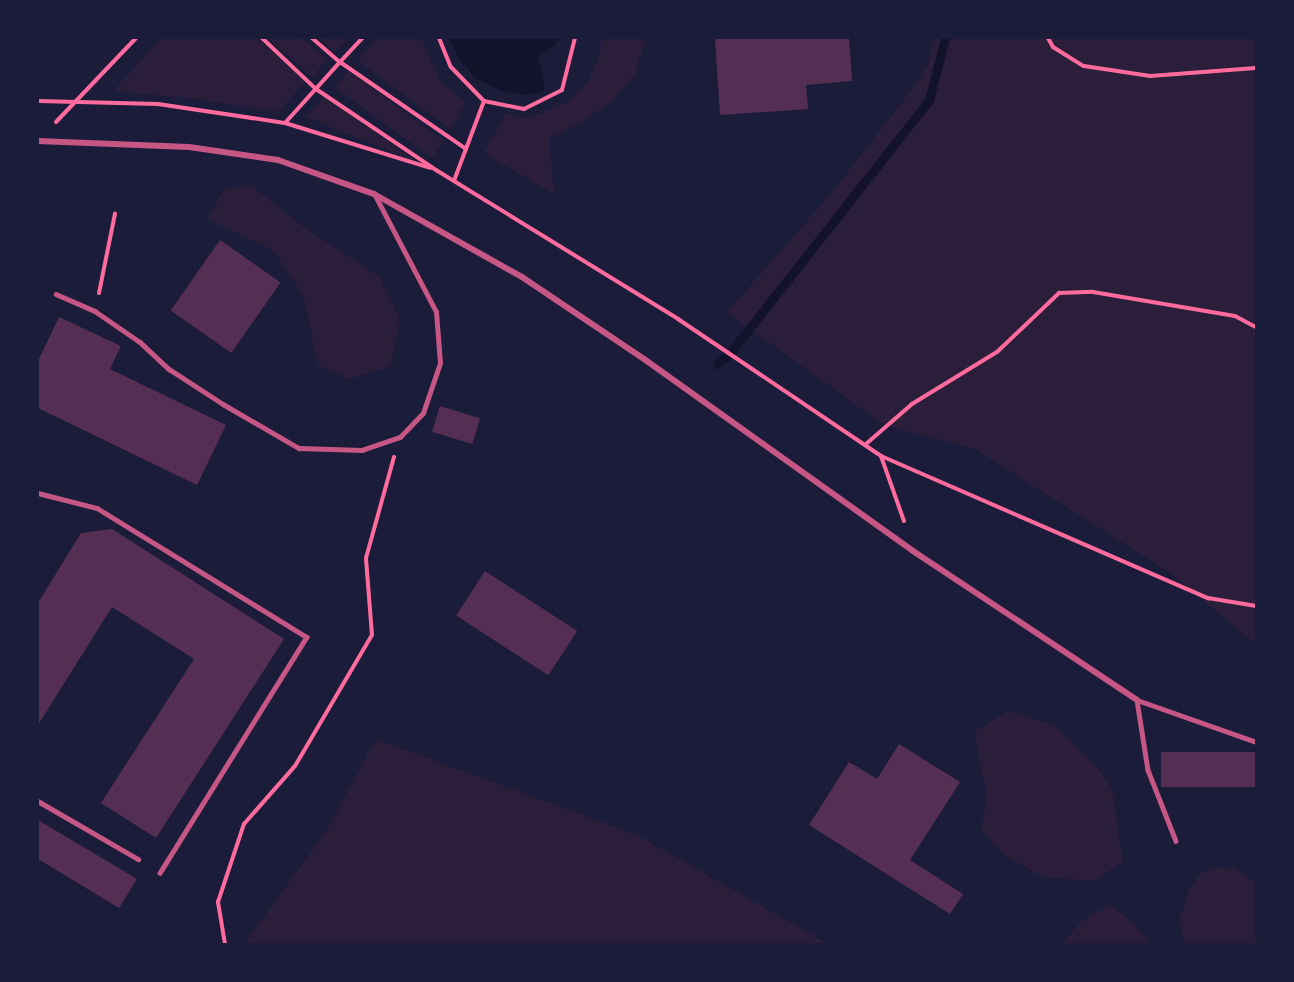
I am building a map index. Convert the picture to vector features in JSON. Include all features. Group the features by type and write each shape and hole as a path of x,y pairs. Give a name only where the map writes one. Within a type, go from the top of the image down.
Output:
{"street":[{"path":"38,141 189,147 278,160 374,194 532,283 645,358 916,553 1137,700 1257,742"}],"lane":[{"path":"56,294 94,311 140,342 169,369 298,448 362,450 400,437 423,413 440,363 436,312 374,194"},
{"path":"38,492 97,508 307,637 160,873"},
{"path":"1137,700 1148,770 1176,841"},
{"path":"38,801 138,859"}],"path":[{"path":"53,125 136,38"},
{"path":"261,38 316,89 436,170 678,319 881,456 1208,598 1257,606"},
{"path":"312,38 340,62 466,148"},
{"path":"285,123 363,38"},
{"path":"439,38 451,67 484,101 524,109 562,90 575,38"},
{"path":"1048,38 1053,47 1084,66 1150,76 1257,68"},
{"path":"38,101 158,104 285,123 436,170"},
{"path":"454,181 484,101"},
{"path":"94,311 115,214"},
{"path":"866,444 912,404 997,352 1059,293 1104,293 1235,316 1257,327"},
{"path":"881,456 916,553"},
{"path":"225,945 218,902 244,824 295,766 372,635 366,558 389,475"}],"shaded area":[{"path":"162,38 257,38 307,81 277,112 197,99 113,91"},
{"path":"268,38 302,38 327,60 312,77"},
{"path":"318,38 349,38 335,53"},
{"path":"377,38 423,38 424,48 440,81 465,102 450,129 357,60"},
{"path":"449,38 561,38 551,48 538,55 545,90 528,95 501,91 476,78 458,58"},
{"path":"601,38 645,39 635,74 612,102 582,122 549,138 554,194 484,153 506,113 528,119 571,100 589,80 600,55"},
{"path":"933,38 1256,38 1256,644 1172,574 975,449 884,425 727,312 829,196 910,92 929,63"},
{"path":"348,71 444,141 432,158 336,88"},
{"path":"324,97 417,162 306,117"},
{"path":"251,185 306,229 379,276 400,320 391,366 350,379 318,365 303,295 274,251 207,219 224,189"},
{"path":"1008,711 1054,725 1098,768 1112,789 1123,861 1095,881 1043,877 1004,855 981,829 987,799 974,732"},
{"path":"376,739 637,835 828,944 244,944 327,830"},
{"path":"1218,867 1234,868 1256,882 1256,944 1184,944 1179,919 1190,888 1201,872"},
{"path":"1110,905 1129,919 1151,944 1061,944 1083,920"}],"building":[{"path":"715,38 849,38 852,81 806,85 808,109 720,115"},
{"path":"220,240 281,282 231,353 171,310"},
{"path":"59,317 121,346 110,369 226,425 197,485 38,408 38,361"},
{"path":"440,406 480,418 472,444 432,432"},
{"path":"112,529 284,639 156,838 101,803 194,659 112,607 38,725 38,603 81,533"},
{"path":"485,571 577,631 548,675 456,615"},
{"path":"899,744 960,782 910,860 963,894 950,914 809,825 849,762 877,779"},
{"path":"1161,752 1256,752 1256,787 1161,787"},
{"path":"38,820 137,879 119,908 38,859"}],"waterway":[{"path":"717,364 730,353 929,100 945,38"}]}
